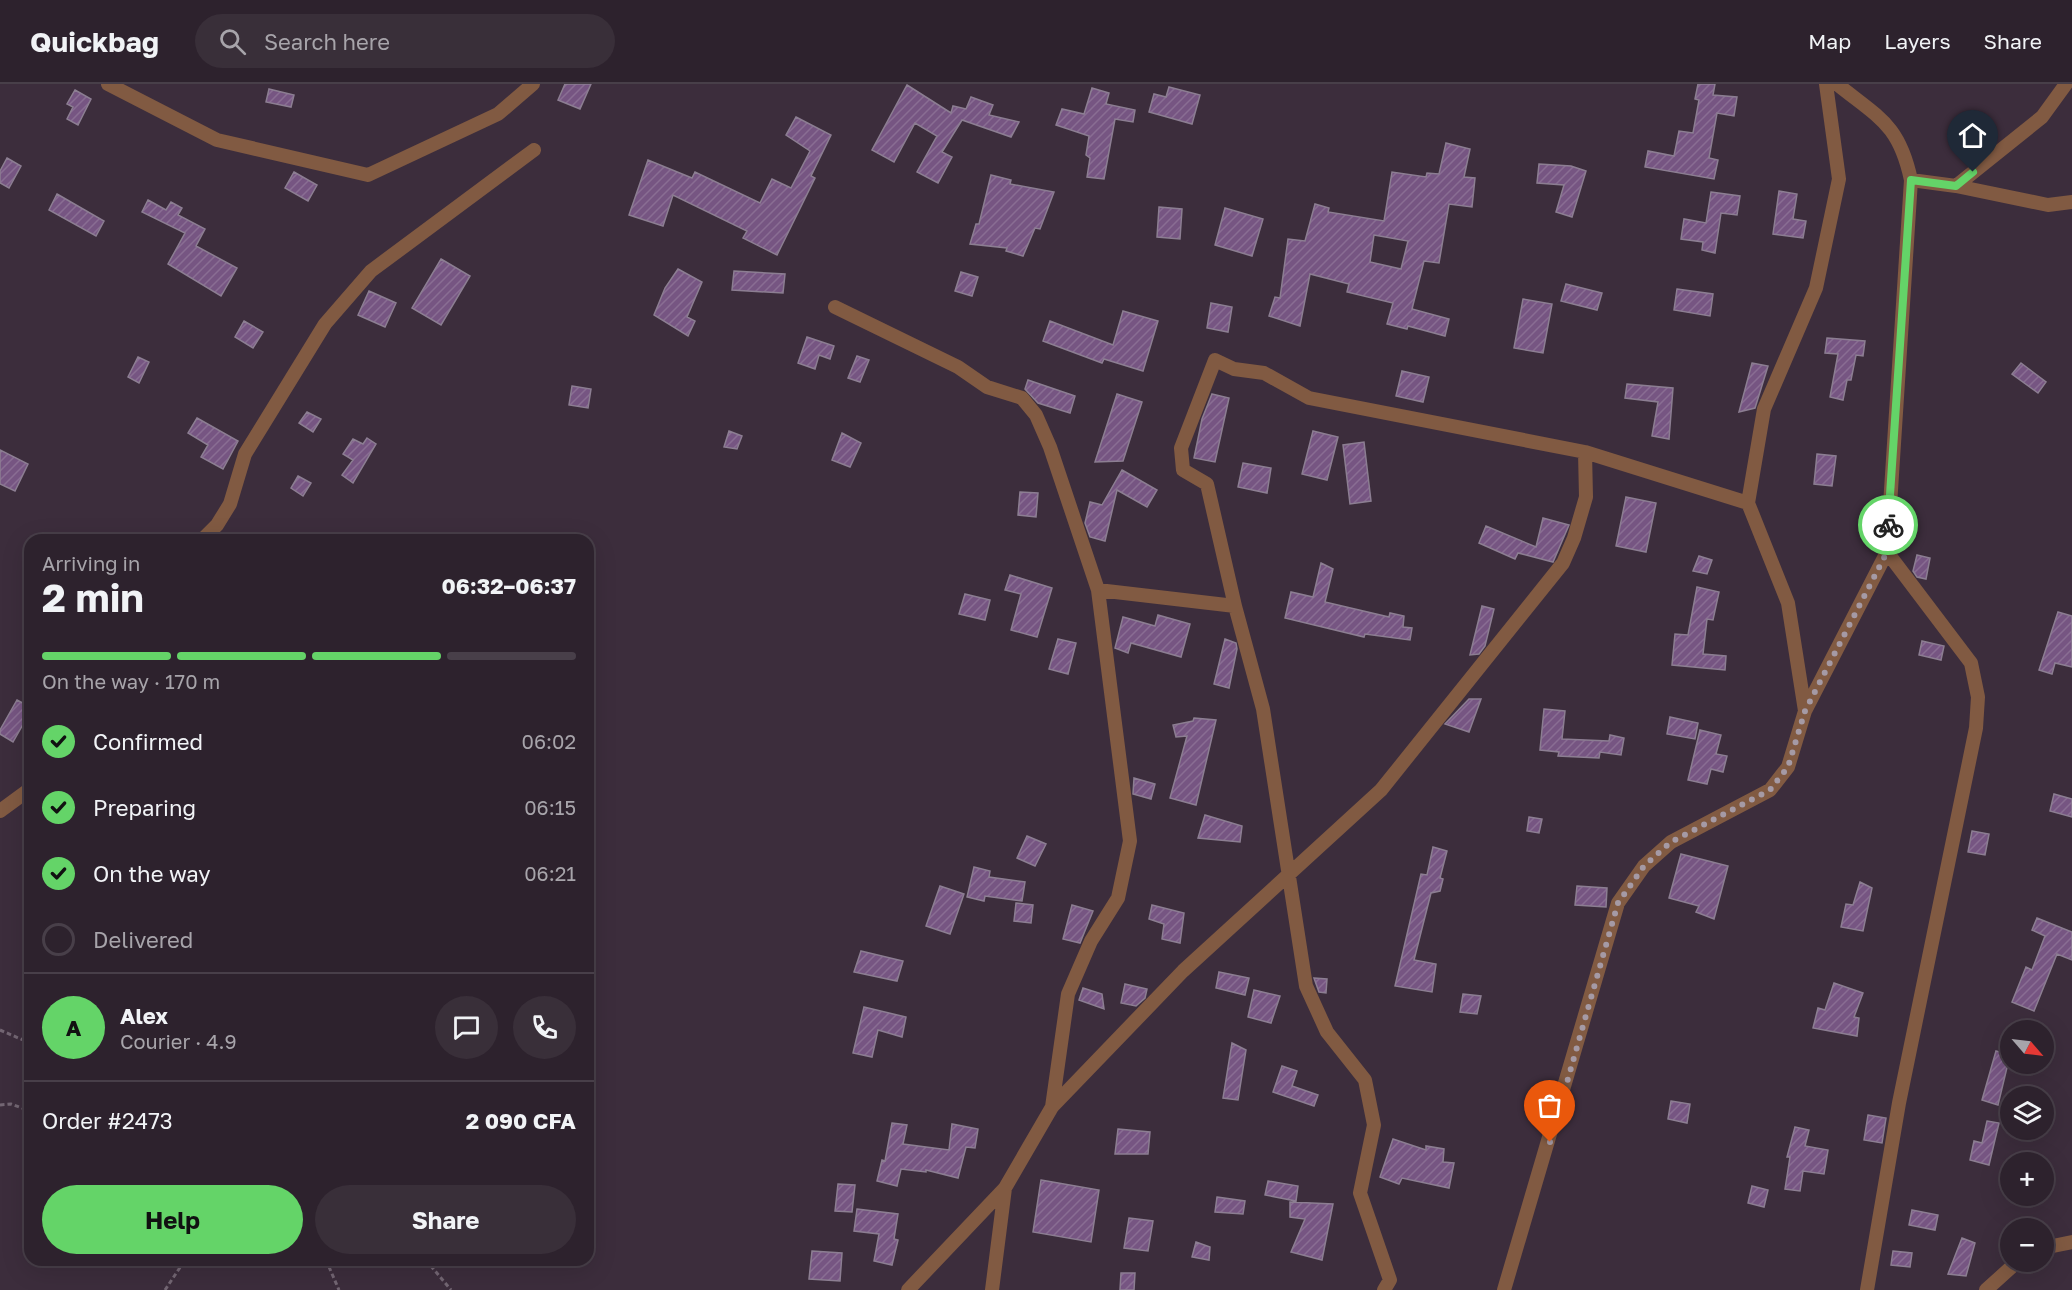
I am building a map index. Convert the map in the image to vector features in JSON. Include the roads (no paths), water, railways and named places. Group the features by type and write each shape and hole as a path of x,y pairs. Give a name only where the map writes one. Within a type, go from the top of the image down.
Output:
{"street":[{"path":"108,84 217,140 368,175 498,114 533,84"},
{"path":"1805,711 1788,603 1748,503 1764,409 1816,288 1839,179 1826,84"},
{"path":"1504,1290 1618,903 1644,866 1671,842 1770,790 1788,767 1805,711 1887,552 1911,180 1905,152 1892,128 1837,84"},
{"path":"1956,186 2042,117 2066,84"},
{"path":"208,534 217,525 230,504 245,454 325,324 371,271 534,150"},
{"path":"1911,180 1956,186 2048,205 2072,202"},
{"path":"835,307 958,367 987,387 1022,398 1036,415 1050,447 1098,590 1130,842 1118,898 1091,941 1068,994 1052,1107"},
{"path":"1384,1290 1390,1280 1360,1193 1374,1125 1365,1080 1327,1032 1306,986 1263,709 1235,606 1208,484 1183,470 1181,448 1215,360 1234,369 1264,373 1309,398 1584,452 1748,503"},
{"path":"908,1290 1005,1188 1052,1107 1183,971 1381,790 1563,563 1574,538 1586,497 1584,452"},
{"path":"1867,1290 1899,1103 1976,728 1978,697 1971,663 1887,552"},
{"path":"1098,590 1235,606"},
{"path":"0,811 24,793"},
{"path":"992,1290 1005,1188"},
{"path":"2054,1246 2072,1242"},
{"path":"1986,1290 2006,1272"}]}
